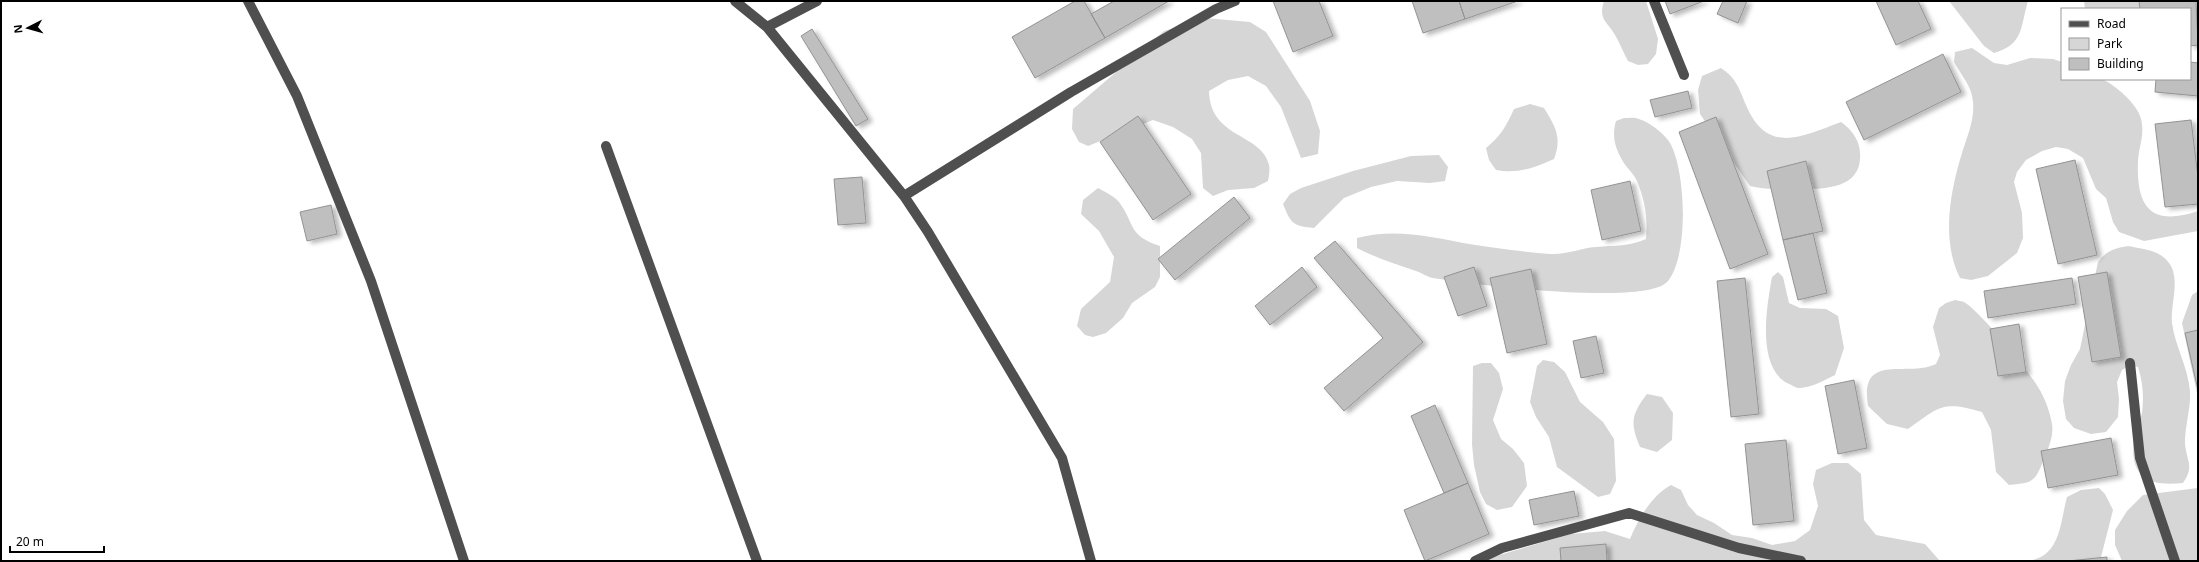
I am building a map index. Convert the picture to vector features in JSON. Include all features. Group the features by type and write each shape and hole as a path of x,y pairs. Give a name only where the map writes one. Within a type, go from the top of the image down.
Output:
{"lane":[{"path":"248,1 297,96 371,281 464,561"},
{"path":"735,1 767,27 904,196 928,232 1062,458 1091,561"},
{"path":"767,27 817,1"},
{"path":"904,196 1071,92 1216,9 1234,1"},
{"path":"1654,1 1684,75"},
{"path":"606,146 757,561"},
{"path":"2130,363 2140,458 2175,561"},
{"path":"1474,561 1502,548 1629,513 1739,548 1801,561"}],"green space":[{"path":"1604,1 1646,1 1658,39 1656,54 1648,64 1638,65 1628,61 1617,38 1604,20 1602,7"},
{"path":"1949,1 2028,1 2022,27 2016,40 2011,45 1994,53 1984,46"},
{"path":"2084,1 2142,1 2143,8 2085,8"},
{"path":"1205,18 1250,22 1266,32 1310,101 1320,131 1318,154 1301,158 1281,107 1266,86 1248,76 1228,80 1209,91 1212,107 1218,118 1227,127 1257,147 1264,155 1269,165 1268,181 1254,188 1228,190 1213,196 1203,188 1201,153 1192,139 1173,127 1153,120 1088,146 1079,142 1072,129 1073,109 1164,31"},
{"path":"1972,48 1994,63 2007,65 2030,58 2053,59 2061,62 2061,80 2103,80 2113,85 2131,102 2139,113 2141,119 2142,135 2138,161 2138,177 2140,190 2144,201 2150,209 2158,214 2169,216 2182,215 2198,211 2198,231 2144,241 2119,232 2113,222 2106,198 2096,189 2083,158 2068,149 2056,147 2042,151 2026,160 2017,172 2014,182 2022,213 2023,238 2017,253 1988,276 1971,280 1960,278 1954,263 1951,248 1949,216 1954,184 1970,128 1973,108 1971,91 1954,62 1955,52"},
{"path":"1721,68 1736,84 1754,121 1764,131 1775,136 1786,138 1812,133 1841,122 1845,125 1854,135 1859,147 1859,164 1855,174 1839,185 1818,189 1778,189 1750,186 1700,114 1698,90 1702,76"},
{"path":"1530,104 1544,108 1555,127 1558,145 1554,159 1519,171 1496,170 1489,160 1486,148 1503,130 1514,109"},
{"path":"1624,118 1636,118 1643,121 1664,136 1670,143 1679,173 1683,213 1679,252 1675,269 1668,281 1654,289 1628,292 1556,292 1452,281 1429,277 1357,248 1357,238 1385,234 1427,236 1488,247 1550,254 1590,248 1627,245 1646,239 1647,224 1640,188 1636,179 1626,166 1617,150 1614,139 1616,121"},
{"path":"1439,155 1448,167 1445,181 1430,183 1397,181 1371,187 1344,198 1314,228 1297,225 1294,223 1288,216 1283,204 1290,194 1301,188 1353,171 1411,156"},
{"path":"1098,188 1119,202 1137,233 1142,238 1160,246 1160,277 1155,287 1132,303 1123,318 1106,333 1093,337 1085,335 1077,326 1081,309 1110,282 1114,257 1099,231 1081,214 1083,200"},
{"path":"2128,246 2145,249 2161,255 2169,263 2174,277 2175,284 2172,323 2187,373 2190,391 2190,404 2185,443 2189,463 2189,472 2183,483 2159,483 2150,480 2143,476 2138,470 2134,461 2134,437 2142,413 2143,402 2143,390 2138,367 2130,365 2122,370 2117,382 2119,399 2118,417 2106,432 2091,434 2074,428 2066,419 2063,401 2065,381 2071,365 2080,349 2098,262 2104,255 2111,251"},
{"path":"1778,272 1783,277 1789,303 1800,308 1826,309 1838,316 1844,348 1835,375 1808,387 1798,388 1787,383 1777,375 1771,363 1767,349 1766,318 1768,303 1772,277"},
{"path":"2198,291 2198,398 2182,323 2192,295"},
{"path":"1955,300 1964,302 1992,328 2038,387 2045,400 2052,424 2051,438 2041,467 2035,477 2028,482 2009,485 1996,472 1991,430 1982,412 1958,406 1949,406 1934,411 1908,429 1887,424 1868,406 1867,389 1871,378 1878,372 1924,368 1936,364 1940,355 1933,327 1939,308 1946,303"},
{"path":"1543,360 1554,362 1565,372 1580,402 1603,422 1614,439 1616,481 1610,494 1598,497 1557,467 1549,437 1536,417 1530,402 1537,366"},
{"path":"1482,363 1491,363 1499,373 1503,389 1493,420 1501,439 1513,449 1524,463 1527,486 1512,507 1497,510 1486,504 1480,492 1474,465 1472,444 1473,366"},
{"path":"1647,394 1662,397 1673,413 1672,440 1657,452 1640,447 1635,432 1635,414"},
{"path":"1832,463 1848,463 1861,474 1864,520 1876,535 1925,544 1940,561 1479,561 1571,534 1605,531 1630,539 1646,508 1664,489 1671,485 1681,490 1688,505 1697,515 1714,523 1732,535 1752,538 1772,545 1795,541 1810,530 1818,506 1813,484 1816,470"},
{"path":"2099,488 2105,494 2113,510 2100,561 2020,561 2036,559 2051,549 2059,533 2067,497 2081,490"},
{"path":"2198,488 2198,561 2122,561 2115,545 2115,530 2127,511 2143,495"}],"building":[{"path":"1075,1 1084,1 1105,38 1035,78 1012,37"},
{"path":"1114,1 1169,1 1105,38 1091,14"},
{"path":"1273,1 1319,1 1333,36 1293,52"},
{"path":"1412,1 1459,1 1465,19 1423,33"},
{"path":"1459,1 1518,1 1465,19"},
{"path":"1665,1 1704,1 1670,14"},
{"path":"1723,1 1747,1 1738,23 1717,14"},
{"path":"1876,1 1918,1 1931,29 1896,45"},
{"path":"2139,1 2196,1 2198,45 2191,46 2191,8 2140,8"},
{"path":"812,29 868,119 856,126 801,36"},
{"path":"1943,54 1961,92 1864,140 1846,102"},
{"path":"2191,62 2198,63 2198,96 2155,92 2156,80 2191,80"},
{"path":"1688,91 1692,108 1655,117 1650,100"},
{"path":"1138,116 1191,194 1153,220 1100,142"},
{"path":"1716,117 1768,254 1730,269 1679,132"},
{"path":"2191,120 2198,177 2198,204 2165,207 2155,124"},
{"path":"2075,160 2097,255 2058,264 2036,169"},
{"path":"1806,161 1823,231 1783,240 1767,171"},
{"path":"862,177 866,223 838,225 834,179"},
{"path":"1630,181 1641,231 1602,240 1591,190"},
{"path":"1234,197 1250,218 1175,280 1158,259"},
{"path":"331,205 337,234 307,241 300,212"},
{"path":"1813,233 1827,293 1798,300 1783,240"},
{"path":"1335,241 1423,342 1344,411 1324,388 1383,338 1314,258"},
{"path":"1302,267 1317,287 1270,325 1255,306"},
{"path":"1474,267 1487,306 1458,316 1444,277"},
{"path":"1531,269 1547,344 1507,353 1490,278"},
{"path":"2107,272 2121,357 2092,362 2078,277"},
{"path":"1745,278 1759,414 1731,417 1717,281"},
{"path":"2072,278 2076,304 1988,318 1984,291"},
{"path":"2019,324 2026,372 1998,376 1990,329"},
{"path":"2198,330 2198,390 2185,333"},
{"path":"1596,336 1604,373 1581,378 1573,341"},
{"path":"1854,380 1867,448 1838,454 1825,386"},
{"path":"1435,405 1468,483 1444,493 1411,416"},
{"path":"2111,438 2118,475 2048,488 2041,451"},
{"path":"1786,440 1794,521 1753,525 1745,444"},
{"path":"1468,483 1489,534 1425,561 1404,510"},
{"path":"1574,491 1579,516 1534,525 1529,500"},
{"path":"1606,544 1607,561 1561,561 1560,548"},
{"path":"2107,557 2107,561 2068,561"}]}
